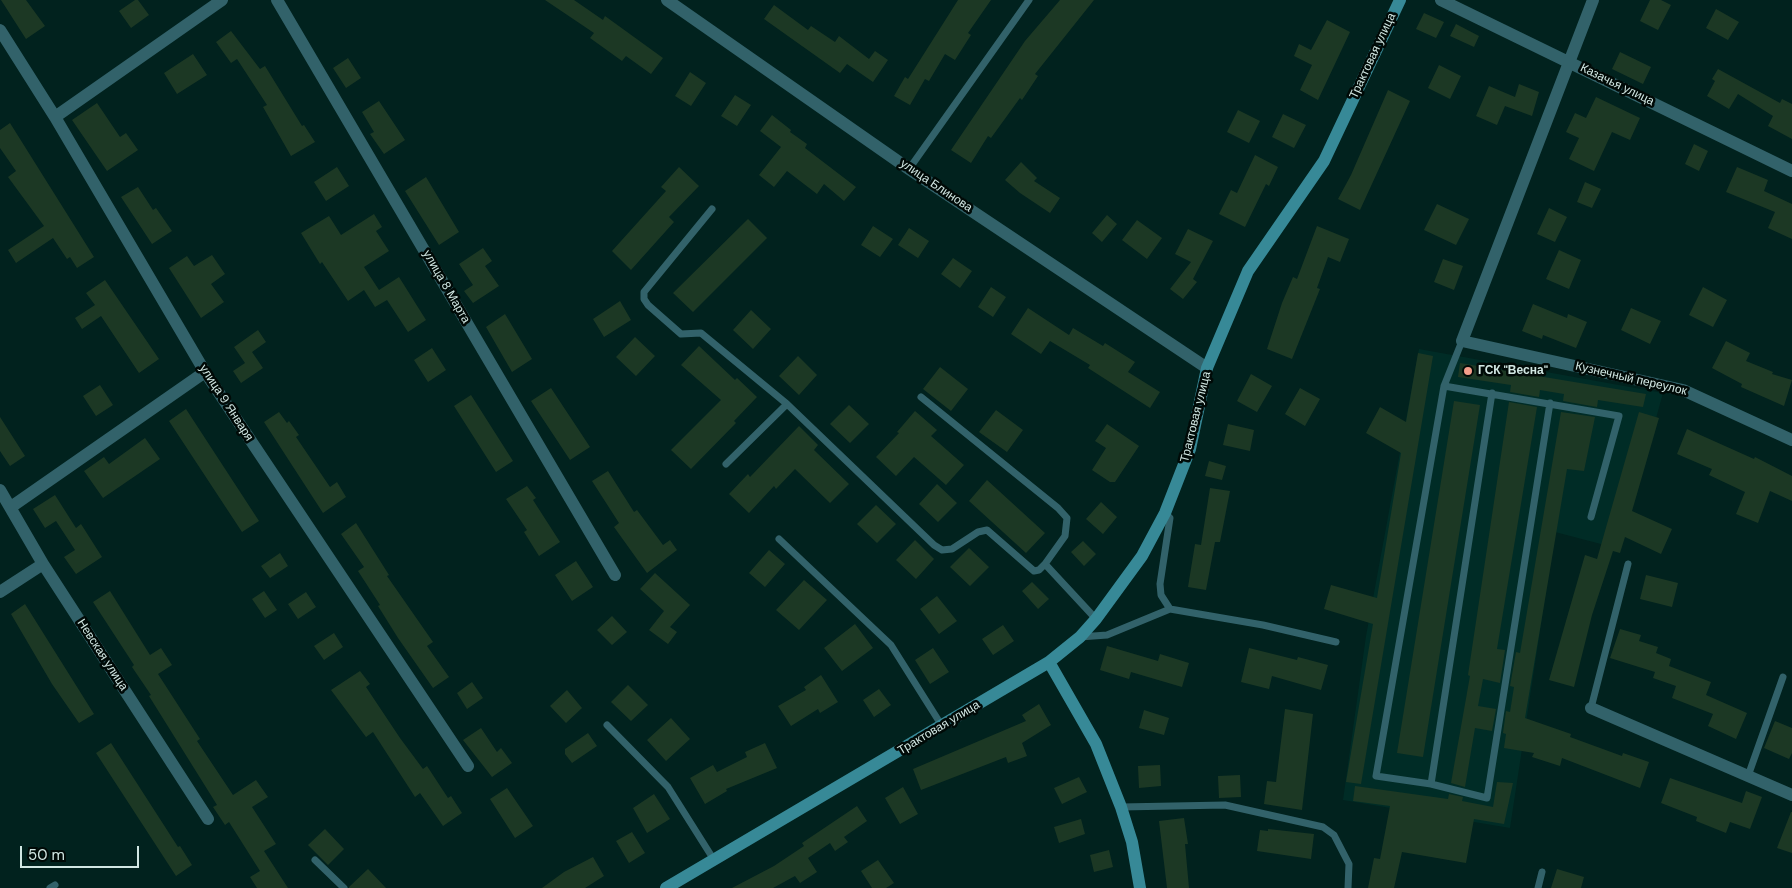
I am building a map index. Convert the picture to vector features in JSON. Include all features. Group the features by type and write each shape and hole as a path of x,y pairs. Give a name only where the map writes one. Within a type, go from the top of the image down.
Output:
{"street":[{"path":"54,117 222,0"},
{"name":"улица 8 Марта","path":"277,0 615,575"},
{"name":"улица Блинова","path":"667,0 909,169 1208,368"},
{"name":"Трактовая улица","path":"666,888 1049,662 1080,637 1096,619 1142,556 1165,513 1190,449 1208,368 1248,271 1324,161 1400,0"},
{"name":"Казачья улица","path":"1441,0 1792,171"},
{"path":"1462,341 1593,0"},
{"name":"улица 9 Января","path":"0,30 54,117 205,372 468,766"},
{"name":"Кузнечный переулок","path":"1462,341 1683,390 1792,440"},
{"path":"11,507 205,372"},
{"name":"Невская улица","path":"0,490 43,564 208,819"},
{"path":"0,592 43,564"},
{"path":"1049,662 1096,744 1121,807 1132,842 1140,888"},
{"path":"1591,708 1792,795"}],"lane":[{"path":"909,169 1029,0"},
{"path":"712,209 644,292 644,299 681,334 701,333 787,404 934,545 942,550 952,549 978,532 987,530 1034,571 1039,570 1064,536 1067,518 1058,508 921,397"},
{"path":"1462,341 1444,386 1376,776 1431,784 1487,798 1550,403"},
{"path":"1444,386 1619,416 1591,517"},
{"path":"1431,784 1492,394"},
{"path":"726,464 787,404"},
{"path":"1165,513 1170,518 1160,584 1161,595 1170,609"},
{"path":"779,539 891,645 942,726"},
{"path":"1045,564 1096,619"},
{"path":"1591,708 1628,564"},
{"path":"1080,637 1107,635 1170,609 1263,625 1336,642"},
{"path":"1748,776 1783,677"},
{"path":"608,725 668,788 714,860"},
{"path":"1121,807 1225,805 1323,827 1334,835 1349,864 1348,888"},
{"path":"315,860 344,888"},
{"path":"1538,888 1542,872"}],"shaded area":[{"path":"1419,349 1663,393 1620,549 1555,532 1510,828 1343,800 1366,636"}],"building":[{"path":"1,0 26,0 45,26 26,39"},
{"path":"135,0 138,0 149,15 131,28 119,11"},
{"path":"545,0 574,0 603,20 605,16 663,58 651,74 626,56 622,61 590,38 594,33"},
{"path":"958,0 991,0 968,33 971,35 955,60 945,54 929,81 925,79 910,105 894,96 905,77 908,79"},
{"path":"1060,0 1094,0 1035,74 1038,76 1022,100 1020,98 991,138 988,136 971,163 951,150 1025,41"},
{"path":"1650,0 1661,0 1671,5 1658,30 1640,21"},
{"path":"774,5 808,30 811,26 835,42 839,36 869,59 875,51 888,60 873,82 847,64 840,73 764,19"},
{"path":"1716,9 1739,22 1728,40 1706,28"},
{"path":"1424,13 1444,22 1436,38 1416,29"},
{"path":"1327,20 1350,32 1318,100 1300,90 1312,65 1294,56 1299,44 1311,50"},
{"path":"1456,24 1479,36 1474,47 1450,36"},
{"path":"231,31 260,69 265,66 302,126 304,125 315,142 291,156 263,107 267,105 237,59 231,63 216,42"},
{"path":"1620,52 1651,67 1643,84 1612,69"},
{"path":"193,54 207,75 177,94 164,73"},
{"path":"348,58 361,78 346,88 333,68"},
{"path":"1439,65 1461,76 1450,99 1428,88"},
{"path":"1718,69 1780,103 1782,99 1792,104 1792,139 1768,126 1773,116 1738,94 1729,109 1707,96 1715,81 1712,79"},
{"path":"690,72 706,83 691,106 675,96"},
{"path":"1519,84 1539,92 1532,116 1505,106 1497,125 1476,116 1489,86 1515,97"},
{"path":"1388,90 1410,101 1360,210 1338,199 1351,175"},
{"path":"735,95 751,105 737,126 721,116"},
{"path":"1596,97 1640,118 1630,140 1612,132 1594,171 1569,159 1579,138 1566,132 1575,113 1586,118"},
{"path":"379,101 405,140 384,154 370,134 374,132 362,112"},
{"path":"97,103 120,137 126,133 138,150 107,171 72,120"},
{"path":"1238,110 1260,121 1249,143 1227,132"},
{"path":"1283,114 1306,125 1294,148 1272,137"},
{"path":"772,115 791,130 790,132 807,144 805,148 856,187 844,201 824,184 817,194 787,171 774,187 759,175 781,147 760,131"},
{"path":"10,123 94,257 77,268 70,257 67,259 53,238 16,263 8,250 44,226 8,177 16,171 0,148 0,130"},
{"path":"1694,144 1708,151 1699,171 1685,164"},
{"path":"1255,155 1278,167 1269,186 1266,184 1245,227 1219,214 1231,190 1237,193"},
{"path":"1021,162 1037,178 1034,181 1060,198 1050,213 1020,193 1005,180"},
{"path":"337,167 349,186 326,201 314,182"},
{"path":"679,167 699,186 669,217 674,222 631,270 612,251 666,191 661,187"},
{"path":"1737,167 1768,180 1764,191 1792,204 1792,239 1768,228 1775,212 1726,192"},
{"path":"426,177 459,232 439,245 405,191"},
{"path":"1585,182 1601,189 1592,208 1577,202"},
{"path":"138,187 153,210 156,208 172,231 152,244 121,197"},
{"path":"1437,204 1469,219 1456,245 1424,230"},
{"path":"1549,208 1567,217 1555,242 1537,234"},
{"path":"374,214 382,227 376,231 389,251 364,267 379,290 399,277 426,320 408,332 387,300 375,307 364,290 348,301 322,262 320,264 301,233 329,216 341,235"},
{"path":"1107,215 1117,224 1102,242 1092,233"},
{"path":"748,219 767,238 693,312 673,293"},
{"path":"1137,220 1162,238 1147,259 1122,240"},
{"path":"873,226 893,239 880,257 861,245"},
{"path":"1317,226 1349,239 1340,262 1328,257 1317,288 1320,289 1292,359 1267,349 1282,303 1293,277 1297,279"},
{"path":"909,228 929,241 918,258 898,245"},
{"path":"1188,229 1213,241 1193,279 1197,282 1183,299 1170,289 1191,262 1175,254"},
{"path":"483,248 492,261 485,266 499,286 473,303 464,291 473,285 459,264"},
{"path":"1559,250 1581,260 1569,289 1546,279"},
{"path":"212,255 225,274 211,284 224,302 201,318 169,268 187,256 194,266"},
{"path":"953,258 972,271 960,288 941,274"},
{"path":"1443,259 1463,266 1454,290 1434,282"},
{"path":"105,280 159,359 139,373 101,316 82,329 75,318 95,305 86,293"},
{"path":"991,287 1006,297 993,317 978,307"},
{"path":"1703,287 1727,300 1713,327 1689,315"},
{"path":"620,301 631,320 604,337 593,319"},
{"path":"1533,304 1567,318 1568,314 1587,322 1576,348 1543,335 1542,339 1522,331"},
{"path":"1028,308 1069,335 1073,328 1103,346 1105,343 1135,362 1128,372 1160,392 1150,408 1088,368 1090,365 1050,341 1041,354 1011,334"},
{"path":"1631,308 1661,321 1650,344 1621,330"},
{"path":"751,310 771,329 753,349 733,330"},
{"path":"505,314 532,359 512,372 486,327"},
{"path":"258,330 266,342 252,352 263,368 241,383 233,371 245,363 234,347"},
{"path":"635,337 655,356 636,376 616,357"},
{"path":"1726,341 1750,353 1746,361 1773,372 1772,374 1792,380 1784,406 1741,387 1742,384 1712,368"},
{"path":"699,346 735,380 737,378 757,397 734,421 736,423 691,469 671,450 721,400 681,365"},
{"path":"432,348 446,370 428,382 414,360"},
{"path":"1418,353 1433,356 1361,784 1346,782 1373,624 1324,609 1331,585 1377,598 1401,453 1366,433 1380,407 1406,422"},
{"path":"798,356 817,375 799,395 779,376"},
{"path":"1460,363 1646,394 1643,407 1598,400 1597,407 1563,401 1564,394 1540,390 1539,397 1510,392 1511,385 1458,377"},
{"path":"940,367 968,389 951,411 923,389"},
{"path":"1251,374 1272,386 1257,412 1237,401"},
{"path":"100,385 113,405 96,416 83,396"},
{"path":"551,388 590,447 570,460 531,401"},
{"path":"1300,388 1320,399 1305,426 1285,414"},
{"path":"471,395 513,461 496,472 454,406"},
{"path":"1454,401 1480,405 1423,757 1397,753"},
{"path":"1509,402 1537,407 1497,649 1505,650 1500,683 1483,679 1478,706 1496,709 1492,731 1475,728 1465,787 1451,783 1470,676 1468,675"},
{"path":"849,405 869,424 850,443 830,424"},
{"path":"186,409 259,521 242,532 169,421"},
{"path":"996,410 1023,430 1007,452 979,432"},
{"path":"915,411 937,430 931,436 964,465 946,485 914,457 896,476 876,457 899,433 897,432"},
{"path":"279,412 287,423 289,421 299,435 296,437 330,487 337,482 346,497 323,513 264,422"},
{"path":"1561,412 1595,417 1584,471 1567,469 1525,718 1571,734 1570,737 1622,756 1623,753 1649,762 1640,788 1562,758 1560,766 1532,757 1534,753 1504,748 1506,734 1503,733 1506,711 1510,712 1514,687 1510,686 1516,652 1520,653"},
{"path":"1639,412 1659,418 1632,511 1672,529 1661,554 1625,537 1620,553 1613,551 1592,615 1574,687 1549,680 1585,555 1597,559"},
{"path":"0,417 25,456 10,466 0,451"},
{"path":"1107,424 1139,446 1115,482 1110,482 1092,470 1106,448 1095,441"},
{"path":"1228,424 1254,430 1250,451 1223,445"},
{"path":"799,426 818,445 814,450 849,484 830,503 795,469 776,489 774,486 749,513 729,494 748,474 750,477"},
{"path":"1687,429 1754,459 1755,457 1792,476 1792,501 1770,491 1758,523 1736,514 1745,492 1709,475 1712,469 1677,454"},
{"path":"145,438 160,459 103,498 84,471 104,457 109,464"},
{"path":"1209,461 1226,466 1222,480 1205,476"},
{"path":"608,471 634,512 637,510 663,545 670,540 677,550 647,573 614,527 619,523 592,481"},
{"path":"987,480 1045,533 1026,553 969,501"},
{"path":"937,484 957,503 938,522 919,504"},
{"path":"527,486 536,498 533,500 560,542 539,556 524,532 527,530 506,499"},
{"path":"1210,488 1230,491 1220,542 1215,542 1206,590 1188,587 1195,544 1201,545"},
{"path":"55,495 76,528 81,524 102,557 76,574 64,557 75,550 56,521 45,528 33,509"},
{"path":"1101,502 1117,517 1103,534 1086,519"},
{"path":"876,505 896,524 877,543 857,524"},
{"path":"356,523 389,575 387,576 433,642 427,646 449,677 433,688 398,638 358,571 364,567 341,534"},
{"path":"915,540 934,559 916,579 896,560"},
{"path":"1083,541 1096,554 1084,566 1071,552"},
{"path":"969,548 989,567 970,586 950,567"},
{"path":"769,550 785,564 765,587 749,573"},
{"path":"280,553 288,566 270,578 261,566"},
{"path":"576,561 593,587 572,601 555,575"},
{"path":"655,573 690,605 670,627 677,632 668,644 649,630 664,611 640,589"},
{"path":"1646,575 1678,583 1672,607 1640,599"},
{"path":"804,580 827,600 799,630 776,610"},
{"path":"1032,582 1049,599 1038,609 1022,591"},
{"path":"110,591 150,655 161,648 172,665 158,674 200,739 197,741 233,795 256,780 268,797 252,807 276,844 264,851 288,888 257,888 250,877 260,871 229,822 225,825 213,807 217,805 149,696 151,695 132,667 134,665 93,602"},
{"path":"264,591 277,610 265,618 252,599"},
{"path":"306,592 316,607 298,619 288,604"},
{"path":"937,596 957,621 939,634 920,609"},
{"path":"25,604 94,714 79,723 52,684 11,614"},
{"path":"612,616 627,632 612,645 597,630"},
{"path":"855,624 873,648 842,671 824,648"},
{"path":"1003,625 1014,641 993,655 982,639"},
{"path":"1620,629 1641,635 1639,641 1658,647 1656,653 1671,659 1669,666 1711,682 1706,695 1747,713 1736,739 1708,726 1713,714 1672,698 1676,686 1653,678 1655,672 1610,658"},
{"path":"334,633 343,647 324,660 314,646"},
{"path":"1107,646 1158,661 1160,654 1189,663 1182,687 1131,672 1129,679 1100,670"},
{"path":"933,648 949,672 930,684 915,660"},
{"path":"1249,648 1297,660 1298,657 1328,665 1321,690 1272,676 1269,689 1241,682"},
{"path":"360,671 370,684 366,687 400,738 423,769 427,766 448,798 451,796 462,813 443,826 420,793 415,797 373,732 366,737 331,690"},
{"path":"821,675 838,702 820,713 818,709 791,726 778,706 806,690 804,687"},
{"path":"472,682 483,698 467,709 457,693"},
{"path":"628,685 648,705 631,721 611,702"},
{"path":"879,689 891,705 874,717 863,700"},
{"path":"567,690 582,708 566,723 550,706"},
{"path":"1039,704 1051,725 1022,743 1027,756 1008,763 1006,757 921,790 913,769 1026,721 1022,715"},
{"path":"1285,709 1313,714 1302,810 1264,804 1267,781 1276,782"},
{"path":"1144,710 1169,718 1164,735 1139,728"},
{"path":"671,718 690,739 666,761 647,740"},
{"path":"1775,721 1792,728 1792,753 1789,759 1764,748"},
{"path":"481,728 497,752 501,748 512,763 492,777 463,740"},
{"path":"588,733 597,746 572,763 565,754 565,749"},
{"path":"111,743 178,847 180,846 192,865 176,876 96,753"},
{"path":"765,743 777,768 726,789 727,791 705,804 690,778 713,765 717,772 747,757 745,752"},
{"path":"1160,765 1161,786 1139,788 1138,766"},
{"path":"1240,775 1241,797 1219,798 1218,776"},
{"path":"1079,777 1087,792 1062,804 1054,788"},
{"path":"1670,778 1742,803 1746,791 1762,797 1750,829 1730,822 1726,833 1696,821 1697,817 1661,803"},
{"path":"1497,782 1513,783 1504,824 1474,819 1466,863 1402,852 1394,888 1368,888 1374,858 1380,859 1390,806 1353,801 1355,786 1448,799 1449,794 1463,797 1462,801 1493,807"},
{"path":"903,787 918,814 900,824 885,798"},
{"path":"507,788 533,826 515,838 490,799"},
{"path":"654,794 670,819 647,833 633,808"},
{"path":"857,806 867,821 844,837 848,842 835,851 830,843 808,858 817,872 800,883 795,876 773,888 732,888 774,866 804,846 802,843"},
{"path":"1792,812 1792,853 1777,848"},
{"path":"1184,818 1188,844 1185,844 1189,888 1167,888 1159,821"},
{"path":"1081,819 1085,834 1059,843 1054,827"},
{"path":"325,829 344,849 328,865 308,845"},
{"path":"1268,829 1314,834 1311,859 1257,851 1260,830 1268,831"},
{"path":"632,832 645,853 629,863 616,841"},
{"path":"1109,850 1113,867 1094,872 1090,855"},
{"path":"593,857 604,876 585,888 542,888 564,872"},
{"path":"878,860 894,883 886,888 872,888 861,871"},
{"path":"368,869 386,888 349,888 349,887"},
{"path":"1557,869 1584,877 1581,888 1551,888"}],"place":[{"name":"ГСК \"Весна\"","path":"1468,371"}]}
